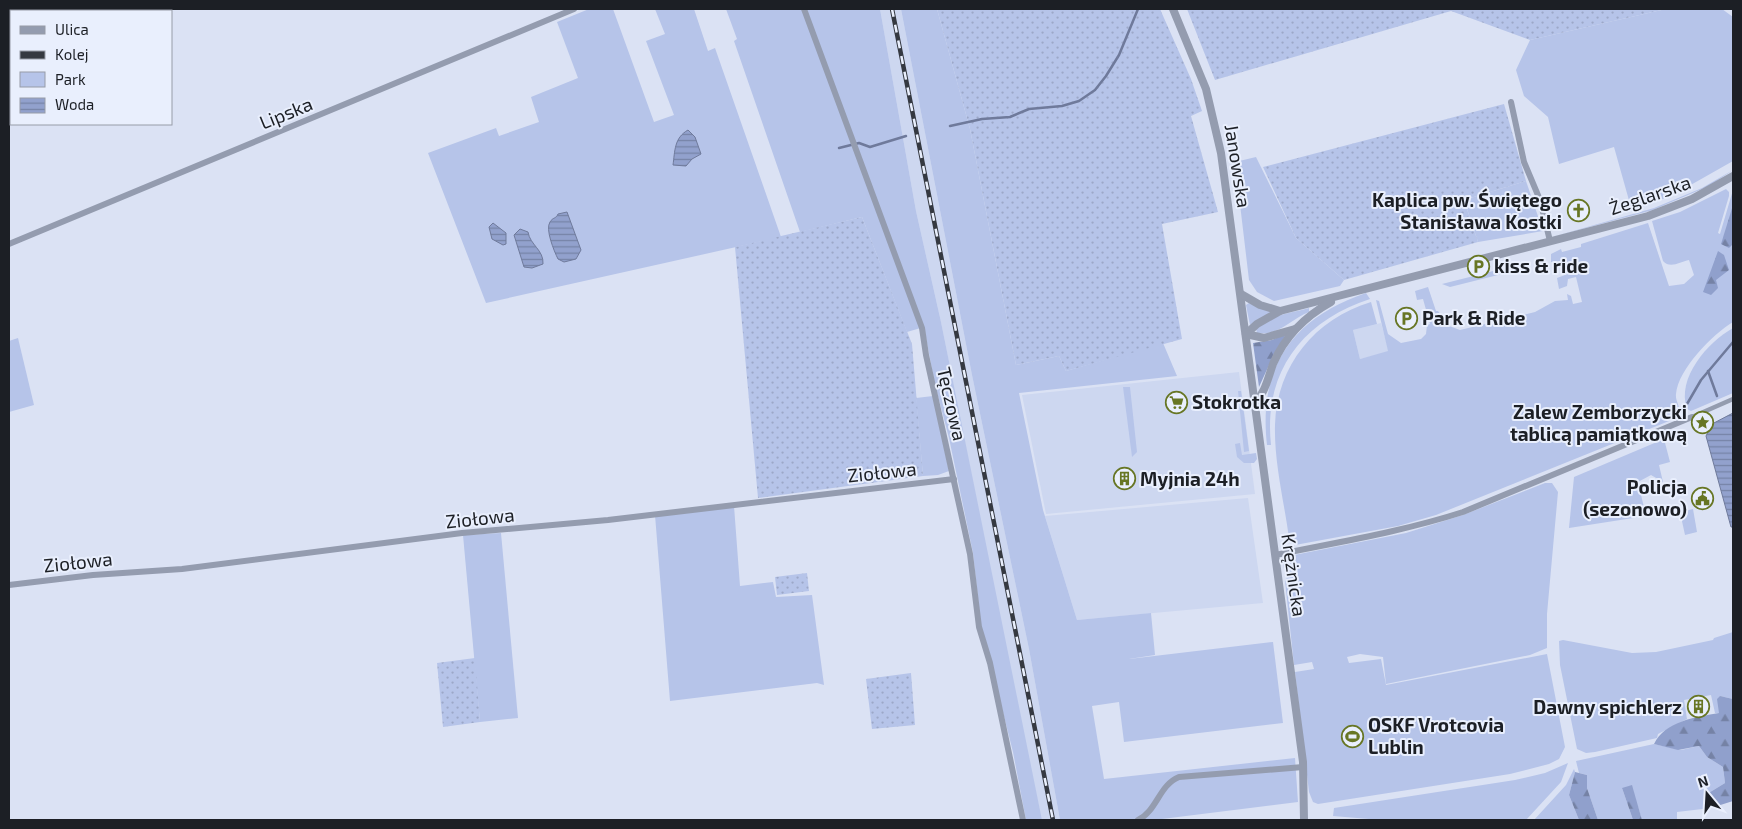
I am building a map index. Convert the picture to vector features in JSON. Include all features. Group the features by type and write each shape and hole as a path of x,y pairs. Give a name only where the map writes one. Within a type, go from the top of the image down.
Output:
{"street":[{"name":"Lipska","path":"9,244 574,9"},
{"name":"Tęczowa","path":"804,9 922,328 926,355 970,554 978,627 990,663 1023,820"},
{"name":"Janowska","path":"1173,9 1202,77 1214,120 1246,334"},
{"path":"1511,102 1524,162 1540,200 1550,241"},
{"name":"Żeglarska","path":"1246,334 1257,324 1280,311 1342,297 1657,213 1692,199 1733,176"},
{"path":"1240,294 1260,305 1280,311"},
{"name":"Żeglarska","path":"1256,403 1261,397 1281,348 1295,329 1310,314 1342,297"},
{"name":"Żeglarska","path":"1246,334 1264,338 1295,329"},
{"name":"Krężnicka","path":"1246,334 1303,767 1304,820"},
{"path":"1275,555 1397,531 1432,522 1472,508 1733,399"},
{"name":"Ziołowa","path":"9,585 93,575 182,569 462,533 608,520 954,479"},
{"path":"1138,820 1147,815 1171,780 1179,777 1303,767"}],"shaded area":[{"path":"880,9 901,9 972,375 1029,649 1060,820 1042,820 941,322 916,211"},
{"path":"1381,323 1389,352 1360,359 1353,330"},
{"path":"1239,372 1255,494 1046,514 1022,395"},
{"path":"1248,498 1263,603 1077,620 1045,516"}],"green space":[{"path":"589,9 613,9 654,122 674,115 646,41 665,34 655,9 694,9 708,51 715,48 781,237 486,303 428,153 496,128 499,136 539,122 531,97 578,78 557,22"},
{"path":"726,9 880,9 916,211 941,322 1042,820 1026,820 1013,752 981,625 973,553 949,438 935,385 924,327 907,332 862,217 800,232 734,41 737,39"},
{"path":"901,9 937,9 970,129 1016,365 1059,356 1066,371 1163,343 1177,376 1019,393 1043,510 1077,620 1151,613 1155,655 1129,659 1273,642 1283,723 1124,742 1119,702 1092,706 1104,779 1295,758 1298,802 1154,820 1060,820 1029,649 972,375"},
{"path":"937,9 1160,9 1191,79 1202,111 1191,116 1218,212 1162,224 1182,339 1066,371 1059,356 1016,365 970,129"},
{"path":"1187,9 1666,9 1530,40 1451,11 1215,80"},
{"path":"1666,9 1722,9 1733,17 1733,161 1673,195 1632,211 1614,147 1559,164 1548,117 1524,96 1516,70 1530,40"},
{"path":"1504,104 1526,181 1464,200 1478,242 1344,280 1296,238 1263,167"},
{"path":"1256,157 1296,238 1344,280 1340,286 1274,301 1257,292 1249,280 1235,162"},
{"path":"1733,170 1709,186 1653,210 1552,237 1654,208 1702,188"},
{"path":"1526,181 1543,231 1478,242 1464,200"},
{"path":"1726,189 1729,192 1729,196 1718,233 1720,234 1733,190 1733,322 1707,343 1683,374 1676,394 1680,411 1679,417 1436,515 1398,526 1295,545 1289,538 1276,453 1275,425 1277,403 1291,364 1303,347 1333,320 1371,302 1377,324 1353,330 1360,359 1388,351 1376,300 1379,301 1388,334 1401,343 1421,339 1426,334 1427,325 1430,324 1423,299 1417,300 1415,291 1428,287 1436,311 1438,311 1449,326 1460,330 1535,312 1555,301 1568,300 1567,294 1571,296 1573,304 1582,302 1576,277 1568,279 1567,286 1559,289 1557,278 1565,275 1563,266 1555,268 1553,262 1551,262 1551,254 1561,249 1562,252 1581,247 1581,244 1648,223 1669,286 1684,284 1694,275 1689,260 1672,265 1663,261 1652,221 1680,212"},
{"path":"1733,205 1733,244 1729,248 1721,244"},
{"path":"862,217 912,344 923,476 758,498 735,247"},
{"path":"1718,251 1724,255 1729,270 1716,280 1718,288 1711,295 1703,292"},
{"path":"1513,266 1514,271 1450,287 1442,284"},
{"path":"1366,293 1370,299 1346,309 1325,321 1307,335 1292,352 1281,372 1274,394 1270,418 1271,445 1267,445 1266,417 1268,391 1275,369 1286,349 1300,331 1318,316 1340,303"},
{"path":"1249,303 1271,312 1250,325 1246,305"},
{"path":"1309,308 1309,312 1278,330 1257,333 1256,329 1267,321 1281,315"},
{"path":"1733,328 1733,393 1691,411 1687,409 1686,385 1696,362 1714,342"},
{"path":"1287,333 1274,354 1259,387 1253,343 1272,340"},
{"path":"18,338 34,405 9,412 9,341"},
{"path":"1123,387 1130,387 1137,452 1132,457"},
{"path":"1238,391 1241,391 1249,451 1244,452"},
{"path":"933,396 949,471 938,475 923,476 916,398"},
{"path":"1664,439 1670,462 1659,465 1663,482 1651,475 1638,482 1646,516 1569,528 1574,477"},
{"path":"1240,443 1242,455 1256,453 1257,459 1254,463 1244,463 1237,457 1235,444"},
{"path":"1545,483 1552,483 1558,492 1547,614 1547,648 1530,655 1386,684 1383,657 1360,654 1347,657 1349,663 1381,659 1386,685 1547,654 1565,747 1559,759 1549,764 1510,774 1318,804 1313,802 1309,792 1295,672 1314,669 1312,662 1294,665 1285,581 1287,580 1282,561 1284,557 1406,533 1463,515"},
{"path":"734,506 740,586 773,582 776,597 812,595 824,685 817,683 670,701 655,515"},
{"path":"1693,509 1697,532 1685,535 1680,512"},
{"path":"501,533 518,718 480,722 463,535"},
{"path":"807,573 809,591 777,595 775,577"},
{"path":"1733,632 1733,699 1720,696 1719,713 1715,713 1711,695 1684,700 1687,719 1658,734 1657,738 1595,752 1586,753 1577,749 1560,665 1559,641 1563,640 1632,653 1656,652 1713,640"},
{"path":"475,658 480,722 443,727 437,663"},
{"path":"911,673 915,725 872,729 866,679"},
{"path":"1720,696 1733,699 1733,801 1711,808 1707,794 1725,783 1723,767 1707,757 1699,746 1678,750 1654,744 1659,736 1673,725 1682,721 1719,713 1717,699"},
{"path":"1654,744 1681,750 1699,746 1707,757 1723,767 1725,783 1707,794 1711,808 1677,812 1677,820 1642,820 1638,807 1622,788 1633,820 1598,820 1587,788 1587,775 1579,773 1576,761"},
{"path":"1568,763 1561,782 1526,820 1381,820 1333,816 1334,808 1515,780 1545,773"},
{"path":"1574,769 1575,772 1569,795 1579,820 1534,820 1566,785"},
{"path":"1575,772 1587,775 1587,788 1598,820 1579,820 1569,795"},
{"path":"1632,785 1642,820 1633,820 1622,788"}],"water":[{"path":"688,130 695,137 701,154 692,159 686,166 673,165 678,141 683,133"},
{"path":"567,212 581,250 576,259 564,262 558,259 554,251 549,235 549,225 551,220 558,214"},
{"path":"493,223 506,233 506,244 503,245 492,239 489,227"},
{"path":"520,229 528,232 531,241 543,259 543,264 532,268 524,267 514,235"},
{"path":"1733,413 1733,527 1731,527 1706,436 1712,424"}],"waterway":[{"path":"950,126 982,119 1010,117 1029,109 1062,106 1079,101 1095,90 1106,76 1119,55 1138,9"},
{"path":"839,148 859,143 870,147 906,136"},
{"path":"1687,404 1701,380 1733,342"},
{"path":"1708,371 1717,396"}],"railway":[{"path":"892,9 1053,820"}],"place":[{"name":"Kaplica pw. Świętego Stanisława Kostki","path":"1578,211"},
{"name":"kiss & ride","path":"1478,266"},
{"name":"Park & Ride","path":"1406,318"},
{"name":"Stokrotka","path":"1176,402"},
{"name":"Zalew Zemborzycki tablicą pamiątkową","path":"1703,423"},
{"name":"Myjnia 24h","path":"1124,479"},
{"name":"Policja (sezonowo)","path":"1703,498"},
{"name":"Dawny spichlerz","path":"1698,707"},
{"name":"OSKF Vrotcovia Lublin","path":"1352,736"}]}
